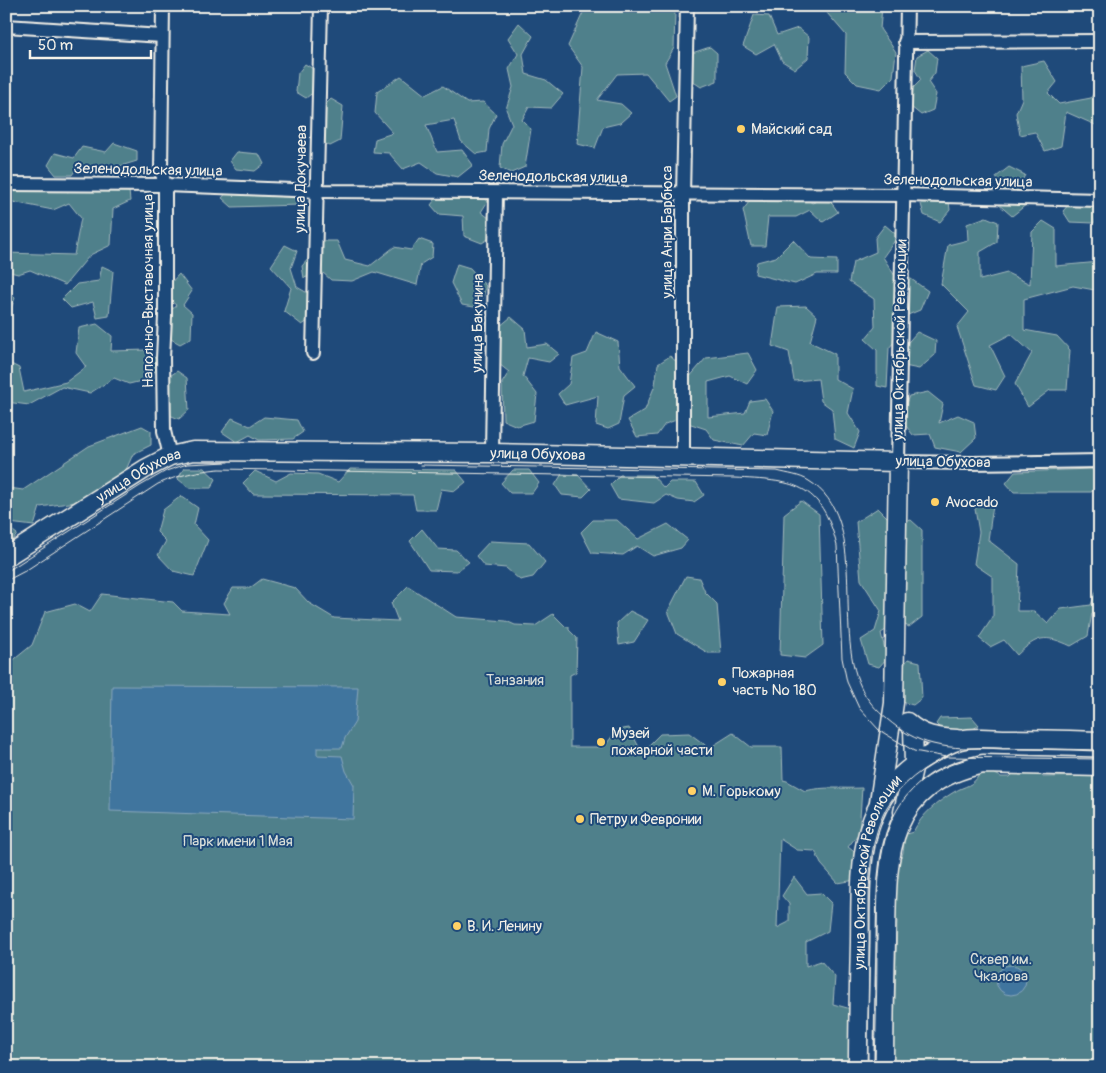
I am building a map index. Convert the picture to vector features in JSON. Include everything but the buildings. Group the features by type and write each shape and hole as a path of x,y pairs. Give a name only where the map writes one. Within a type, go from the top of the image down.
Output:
{"street":[{"name":"Напольно-Выставочная улица","path":"163,6 160,170 166,186 163,367 164,431 170,456"},
{"name":"улица Докучаева","path":"314,353 321,6"},
{"name":"улица Анри Барбюса","path":"683,458 683,195 687,6"},
{"name":"улица Октябрьской Революции","path":"879,802 894,704 907,6"},
{"path":"6,26 162,36"},
{"path":"905,42 1100,41"},
{"name":"Зеленодольская улица","path":"6,184 166,186 318,191 683,195 903,195 1100,200"},
{"name":"улица Бакунина","path":"492,453 496,193"},
{"name":"улица Обухова","path":"6,556 145,469 170,456 193,450 492,453 970,463 1100,461"},
{"path":"894,704 904,720 922,734 935,738 961,740"},
{"path":"901,820 914,764 913,728"},
{"name":"улица Октябрьской Революции","path":"858,1067 860,880 863,847 869,824 879,802 894,781 914,764 943,746 961,740 982,738 1100,740"},
{"path":"888,746 914,764 941,778"},
{"name":"улица Октябрьской Революции","path":"884,1067 886,879 894,835 901,820 919,795 941,778 965,768 983,764 1100,767"}],"green space":[{"path":"586,6 678,6 675,12 674,48 665,63 676,96 669,101 646,73 617,74 597,100 621,104 631,113 620,123 603,127 595,148 577,144 583,67 568,46"},
{"path":"832,6 882,7 880,29 896,52 893,77 881,89 857,84 845,72 846,35 827,13"},
{"path":"754,15 769,16 777,35 798,28 809,37 808,58 795,69 782,61 774,44 756,54 743,46"},
{"path":"519,23 533,36 523,54 526,74 546,80 563,94 551,108 529,107 522,120 531,129 525,167 511,173 500,168 502,144 512,124 506,109 513,87 509,69 518,54 508,38"},
{"path":"710,47 717,53 717,81 701,87 689,79 692,53"},
{"path":"928,50 937,58 935,73 928,82 936,94 933,110 921,115 911,107 913,88 921,80 915,70 917,56"},
{"path":"1044,61 1057,82 1048,93 1059,104 1091,98 1100,80 1100,127 1066,112 1061,146 1045,151 1035,132 1020,135 1016,113 1022,99 1021,66"},
{"path":"305,64 315,70 315,91 306,98 296,92 298,73"},
{"path":"401,76 425,95 443,86 467,103 483,102 496,114 489,129 487,152 476,154 461,141 454,120 426,125 437,152 462,150 473,165 458,177 437,173 421,162 403,169 389,153 373,152 375,139 393,133 375,113 377,92"},
{"path":"331,99 343,106 340,141 330,146 320,141 322,108"},
{"path":"114,143 137,151 137,161 114,168 102,163 97,173 84,173 79,165 72,175 56,175 48,165 55,153 74,158 82,147 106,152"},
{"path":"237,152 259,154 264,164 255,171 236,169 230,161"},
{"path":"1009,167 1025,175 1017,190 1027,204 1012,216 997,203 1004,191 996,177"},
{"path":"81,182 129,191 130,201 113,209 111,245 90,255 65,285 30,270 18,274 6,271 6,253 74,255 81,218 69,203 53,210 8,201 6,203 6,189 54,186 68,192"},
{"path":"228,191 305,195 300,205 232,207 222,198"},
{"path":"930,192 948,193 950,210 940,222 924,215 921,204"},
{"path":"479,196 488,201 481,212 493,221 493,236 482,243 464,236 463,216 439,214 431,205 437,197"},
{"path":"802,196 812,203 828,198 838,212 823,222 810,210 796,217 768,217 765,246 751,246 743,210 752,198"},
{"path":"1071,202 1087,203 1099,213 1094,223 1070,222 1063,211"},
{"path":"986,217 998,222 997,242 980,252 980,280 1007,273 1030,284 1032,232 1043,221 1056,229 1056,266 1100,262 1100,291 1073,286 1024,299 1024,330 1057,336 1070,350 1067,390 1050,390 1028,407 1015,384 1032,353 1011,334 990,345 1005,376 996,390 976,385 957,327 969,312 941,284 948,245 968,240 967,224"},
{"path":"885,225 898,236 883,257 895,276 911,279 928,291 920,310 898,319 898,337 889,348 887,388 877,386 877,350 865,339 875,327 874,299 849,282 853,262 876,252 875,238"},
{"path":"419,239 433,244 432,257 421,264 417,285 374,272 352,281 331,280 322,272 304,278 302,266 324,241 337,241 345,260 370,266 394,247 411,250"},
{"path":"793,240 811,259 837,260 837,274 817,274 795,284 755,274 757,262 776,257"},
{"path":"285,245 297,251 291,268 297,287 318,299 317,315 302,325 284,311 291,288 271,266"},
{"path":"457,264 470,268 486,286 480,308 462,305 451,283"},
{"path":"102,266 113,271 109,316 97,318 93,302 71,308 62,299 77,284 99,281"},
{"path":"179,274 192,291 183,305 192,313 191,338 180,344 169,338 169,314 176,305 167,298 168,286"},
{"path":"6,290 15,298 6,320"},
{"path":"806,306 817,316 810,342 835,354 835,379 853,389 848,413 860,432 854,448 835,439 832,409 821,401 818,379 794,381 789,352 772,346 778,307"},
{"path":"511,317 525,329 527,347 547,344 559,354 549,362 528,358 523,376 537,394 534,421 517,426 503,420 502,383 509,372 499,364 499,327"},
{"path":"97,324 112,336 111,351 148,350 159,363 150,379 129,384 114,378 90,393 62,387 29,405 6,402 7,362 19,368 24,392 66,382 86,367 76,353 79,328"},
{"path":"596,332 618,342 620,366 635,386 624,395 619,424 608,429 596,425 598,396 565,405 558,394 569,384 573,358 587,353"},
{"path":"917,332 936,341 935,355 919,369 904,366 903,348"},
{"path":"748,353 757,370 747,384 730,376 708,382 708,417 745,413 750,401 765,399 773,411 767,435 754,433 743,446 714,440 706,429 688,423 688,379 706,358"},
{"path":"670,356 680,365 679,419 665,424 657,435 637,437 628,420 645,410 655,385 658,364"},
{"path":"177,371 187,378 189,410 179,419 167,414 167,378"},
{"path":"928,392 943,404 939,423 958,415 974,422 976,438 961,452 935,447 930,434 913,435 900,418 909,396"},
{"path":"264,417 297,420 303,432 293,439 259,440 250,435 237,442 222,432 232,418 250,426"},
{"path":"142,426 151,431 151,445 133,454 122,479 91,500 40,507 34,526 9,523 6,520 6,490 9,488 23,490 89,446"},
{"path":"184,468 204,468 216,479 211,488 189,488 178,479"},
{"path":"350,469 456,470 466,482 455,491 441,489 436,510 416,510 413,495 253,494 243,483 255,471 276,481 291,473 318,474 338,482"},
{"path":"1091,469 1100,474 1100,486 1091,492 1014,492 1006,483 1015,472"},
{"path":"513,470 529,470 539,483 532,493 510,493 501,483"},
{"path":"562,474 578,475 591,489 583,497 562,495 555,485"},
{"path":"620,475 652,475 664,488 670,482 696,482 704,495 694,502 678,500 666,495 654,503 618,499 610,485"},
{"path":"181,496 198,508 194,525 208,540 194,576 173,571 158,555 166,541 157,532 163,510"},
{"path":"983,500 993,505 988,540 1019,564 1017,611 1034,611 1048,624 1061,609 1091,605 1100,581 1100,614 1092,613 1088,636 1071,646 1054,640 1042,639 1030,644 1017,655 1004,640 990,647 979,638 993,617 993,577 974,564 979,532 975,509"},
{"path":"801,501 819,514 823,645 805,658 780,655 784,514"},
{"path":"878,508 895,525 911,520 922,530 922,617 909,627 899,622 881,633 887,658 879,667 868,664 861,640 875,631 881,611 861,580 856,522"},
{"path":"593,520 617,520 638,539 668,524 688,540 681,548 653,556 637,546 623,555 592,553 581,532"},
{"path":"6,526 17,534 6,552"},
{"path":"422,529 438,549 456,550 469,562 457,571 429,570 410,541"},
{"path":"490,541 529,543 545,562 533,577 520,580 506,568 484,566 476,556"},
{"path":"686,576 699,578 705,592 717,604 721,653 708,653 677,634 668,611"},
{"name":"Парк имени 1 Мая","path":"262,579 295,588 309,603 334,618 398,621 391,603 408,586 456,617 506,621 515,625 535,626 553,614 566,627 569,627 569,630 577,638 576,672 570,675 570,747 604,747 617,730 629,728 639,747 647,747 660,734 689,733 708,747 711,747 733,733 751,747 782,747 783,780 805,791 826,788 862,788 859,833 848,847 862,858 861,879 838,883 821,864 815,851 797,850 780,839 777,928 789,922 789,904 782,896 794,877 807,894 821,893 831,903 828,931 806,942 806,966 821,961 835,977 833,1004 851,1009 856,1067 6,1067 6,649 11,662 32,645 45,612 75,604 90,612 102,594 173,602 182,611 230,614 224,603 233,588 250,588"},
{"path":"630,611 648,620 634,642 619,645 617,623"},
{"path":"908,659 920,662 922,698 913,705 899,701 898,674"},
{"path":"972,717 979,725 969,732 944,732 936,724 940,718"},
{"name":"Сквер им. Чкалова","path":"993,773 1001,777 1010,777 1014,773 1041,774 1043,777 1100,776 1100,1067 893,1067 897,921 892,917 893,868 903,853 903,835 913,832 930,809 941,800 971,784 979,775"}],"water":[{"path":"112,686 358,687 355,722 345,738 342,748 317,748 317,755 342,756 346,771 354,785 353,819 110,811"},
{"path":"1011,965 1021,970 1026,980 1021,990 1011,995 1001,990 996,980 1001,970"}],"tram line":[{"path":"6,572 166,471 187,464 228,462"},
{"path":"421,465 777,471 802,477 828,498 839,521 845,547 849,635 853,663 863,691 883,716 909,734 940,746 1100,750"},
{"path":"6,581 25,571 158,484 196,472 211,470 734,478 773,481 802,489 813,497 822,508 830,525 837,546 842,658 847,682 859,708 879,730 914,751 946,757 1100,759"},
{"path":"867,1067 869,895 871,858 875,840 887,807 899,791 921,771 947,757"},
{"path":"875,1067 878,887 881,860 887,834 897,810 912,790 934,773 964,760"}],"place":[{"name":"Майский сад","path":"741,129"},
{"name":"Avocado","path":"935,502"},
{"name":"Пожарная часть № 180","path":"722,682"},
{"name":"Музей пожарной части","path":"601,742"},
{"name":"М. Горькому","path":"692,791"},
{"name":"Петру и Февронии","path":"580,819"},
{"name":"В. И. Ленину","path":"457,926"}],"park label":[{"name":"Танзания","path":"515,680"}]}
